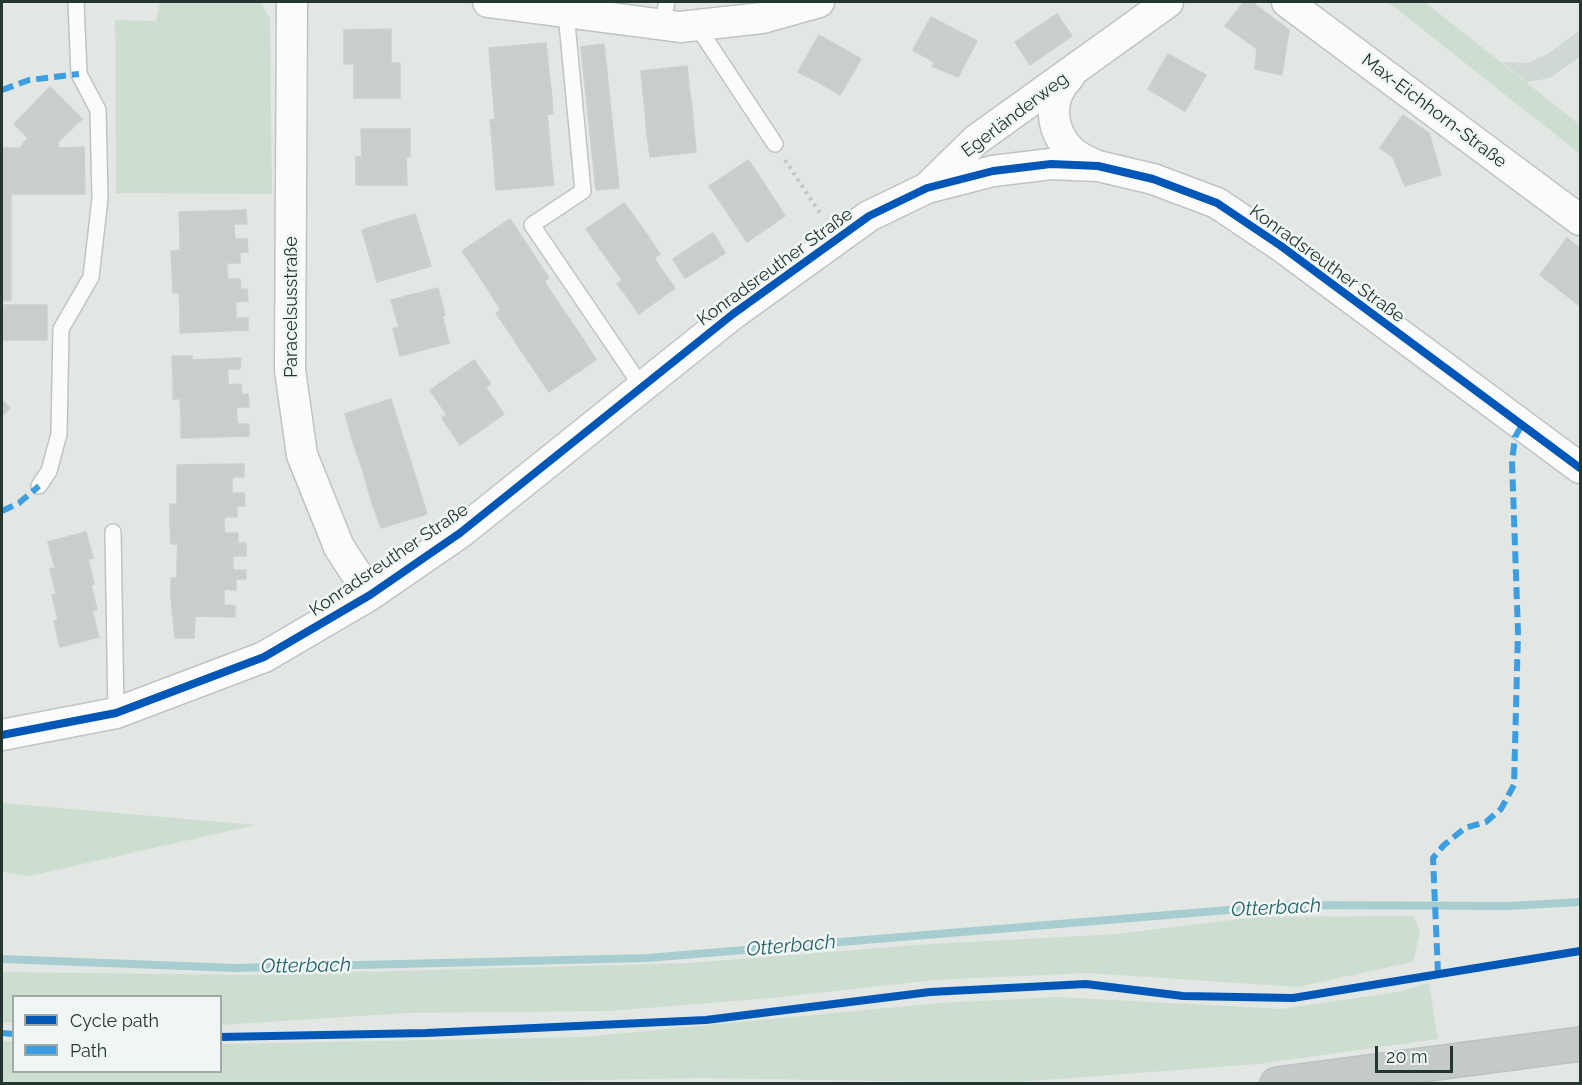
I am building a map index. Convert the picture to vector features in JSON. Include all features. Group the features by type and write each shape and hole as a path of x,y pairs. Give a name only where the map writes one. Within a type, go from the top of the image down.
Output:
{"highway":[{"path":"1276,1083 1581,1044"}],"street":[{"name":"Paracelsusstraße","path":"292,2 290,370 302,455 339,547 370,595"},
{"path":"493,2 566,13 614,10 665,13 697,26 762,18 819,2"},
{"name":"Egerländerweg","path":"927,188 976,140 1168,2"},
{"name":"Max-Eichhorn-Straße","path":"1287,2 1581,220"},
{"name":"Egerländerweg","path":"1077,68 1061,84 1054,97 1053,109 1062,139 1074,154 1098,166"},
{"name":"Konradsreuther Straße","path":"2,735 116,713 264,657 370,595 460,533 733,314 869,216 927,188 993,171 1051,164 1098,166 1153,179 1217,203 1281,246 1581,468"}],"lane":[{"path":"39,486 49,471 59,434 61,329 91,277 100,199 98,110 79,74 76,2"},
{"path":"566,13 583,191 532,225 642,387"},
{"path":"697,26 775,144"},
{"path":"113,532 116,713"}],"path":[{"path":"775,144 837,239"}],"shaded area":[{"path":"1580,30 1580,57 1550,78 1527,82 1502,62 1527,63 1546,55"}],"green space":[{"path":"160,2 261,3 270,18 272,194 116,193 115,20 156,21"},
{"path":"1388,2 1425,2 1580,125 1580,154"},
{"path":"2,803 256,825 29,876 2,872"},
{"path":"1414,916 1420,932 1413,962 1298,987 1088,973 934,980 772,998 610,1011 407,1013 222,1025 222,995 12,995 12,1023 2,1022 2,972 247,975 690,963 930,944 1117,934 1256,917"},
{"path":"1429,983 1438,1039 1258,1064 1005,1083 701,1078 386,1084 2,1083 2,1041 12,1041 12,1073 222,1073 222,1044 583,1037 939,1003 1058,997 1281,1009 1397,992"}],"building":[{"path":"1244,2 1252,2 1289,30 1282,75 1255,69 1257,49 1225,26"},
{"path":"1057,14 1072,36 1030,65 1015,42"},
{"path":"931,17 952,28 934,62 913,50"},
{"path":"952,28 977,41 958,77 932,66"},
{"path":"391,29 391,63 344,64 344,30"},
{"path":"819,35 840,47 820,83 798,72"},
{"path":"546,43 548,65 491,71 489,48"},
{"path":"604,44 619,188 596,190 581,47"},
{"path":"840,47 861,59 840,95 820,83"},
{"path":"1168,54 1206,75 1185,111 1148,89"},
{"path":"354,63 400,63 400,98 354,98"},
{"path":"548,65 551,89 493,94 491,71"},
{"path":"687,66 689,87 643,92 641,71"},
{"path":"50,87 82,119 58,142 59,148 84,147 85,194 11,194 11,300 2,301 2,148 20,148 28,138 14,124"},
{"path":"689,87 692,108 645,112 643,92"},
{"path":"551,89 553,114 495,119 493,94"},
{"path":"692,108 694,130 647,134 645,112"},
{"path":"547,114 549,135 492,141 490,120"},
{"path":"1403,115 1429,133 1441,175 1405,186 1393,157 1380,148"},
{"path":"361,129 410,129 410,157 362,157"},
{"path":"694,130 696,152 650,157 647,134"},
{"path":"549,135 551,160 494,165 492,141"},
{"path":"356,157 406,157 407,185 356,185"},
{"path":"551,160 554,185 496,190 494,165"},
{"path":"748,160 760,177 721,203 709,186"},
{"path":"760,177 772,196 733,221 721,203"},
{"path":"772,196 785,216 747,242 733,221"},
{"path":"624,203 636,219 598,246 586,229"},
{"path":"246,210 247,224 234,224 234,231 180,233 179,212"},
{"path":"415,214 431,266 377,282 362,230"},
{"path":"510,219 522,237 474,268 462,251"},
{"path":"636,219 648,236 610,263 598,246"},
{"path":"234,231 235,239 247,239 248,252 192,254 191,250 180,250 180,233"},
{"path":"713,233 725,253 685,278 673,259"},
{"path":"648,236 660,254 622,280 610,263"},
{"path":"522,237 535,257 487,288 474,268"},
{"path":"1567,238 1580,248 1580,306 1540,275"},
{"path":"191,250 192,254 240,253 240,263 227,263 227,271 172,272 171,251"},
{"path":"535,257 549,278 501,310 487,288"},
{"path":"654,258 664,273 628,298 617,284"},
{"path":"227,271 228,279 240,279 241,289 173,293 172,272"},
{"path":"664,273 675,288 639,314 628,298"},
{"path":"544,281 557,301 509,332 496,313"},
{"path":"438,288 445,315 399,327 391,300"},
{"path":"247,289 248,301 235,302 236,309 180,311 179,293"},
{"path":"557,301 570,320 522,352 509,332"},
{"path":"2,305 47,305 47,340 2,340"},
{"path":"236,309 236,318 248,318 248,330 180,333 180,311"},
{"path":"442,315 449,343 400,356 393,329"},
{"path":"570,320 583,339 535,371 522,352"},
{"path":"583,339 596,360 549,392 535,371"},
{"path":"172,356 192,356 192,360 241,358 240,369 228,369 228,376 173,377"},
{"path":"474,360 491,384 447,415 430,390"},
{"path":"228,376 228,385 241,384 242,395 173,399 173,377"},
{"path":"486,388 504,414 460,445 442,418"},
{"path":"248,394 249,407 236,407 237,416 181,417 180,399 196,398 196,396"},
{"path":"391,399 400,428 353,442 345,414"},
{"path":"2,400 10,408 2,416"},
{"path":"237,416 237,424 249,424 249,436 181,438 181,417"},
{"path":"400,428 409,456 363,471 353,442"},
{"path":"409,456 418,485 371,500 363,471"},
{"path":"244,464 244,477 232,477 232,484 177,485 177,465"},
{"path":"232,484 232,493 244,493 245,506 189,507 189,504 177,504 177,485"},
{"path":"418,485 427,514 381,528 371,500"},
{"path":"170,504 189,504 189,507 237,506 237,517 224,517 224,523 170,524"},
{"path":"224,523 225,533 238,533 238,543 171,544 170,524"},
{"path":"86,532 93,558 55,568 48,542"},
{"path":"246,543 246,556 233,556 233,562 177,561 178,544"},
{"path":"88,559 94,584 56,594 50,569"},
{"path":"177,561 233,562 233,570 246,570 246,579 177,578"},
{"path":"171,578 236,579 236,590 224,589 224,598 171,597"},
{"path":"91,585 97,610 58,620 52,595"},
{"path":"171,597 224,598 224,605 235,606 235,617 195,616 194,638 175,638"},
{"path":"92,611 99,637 60,647 54,621"}],"waterway":[{"name":"Otterbach","path":"2,959 235,968 647,958 1289,905 1510,906 1580,902"}],"marked path":[{"path":"2,90 29,80 79,74"},
{"path":"1438,973 1433,858 1444,845 1465,828 1486,822 1501,809 1514,785 1518,632 1512,461 1515,437 1522,425"},
{"path":"2,511 19,503 39,486"},
{"path":"2,1033 12,1034"}],"cycle path":[{"path":"2,735 116,713 264,657 370,595 460,533 733,314 869,216 927,188 993,171 1051,164 1098,166 1153,179 1217,203 1281,246 1580,468"},
{"path":"222,1037 426,1033 706,1020 930,992 1086,984 1183,996 1293,998 1580,951"}]}
